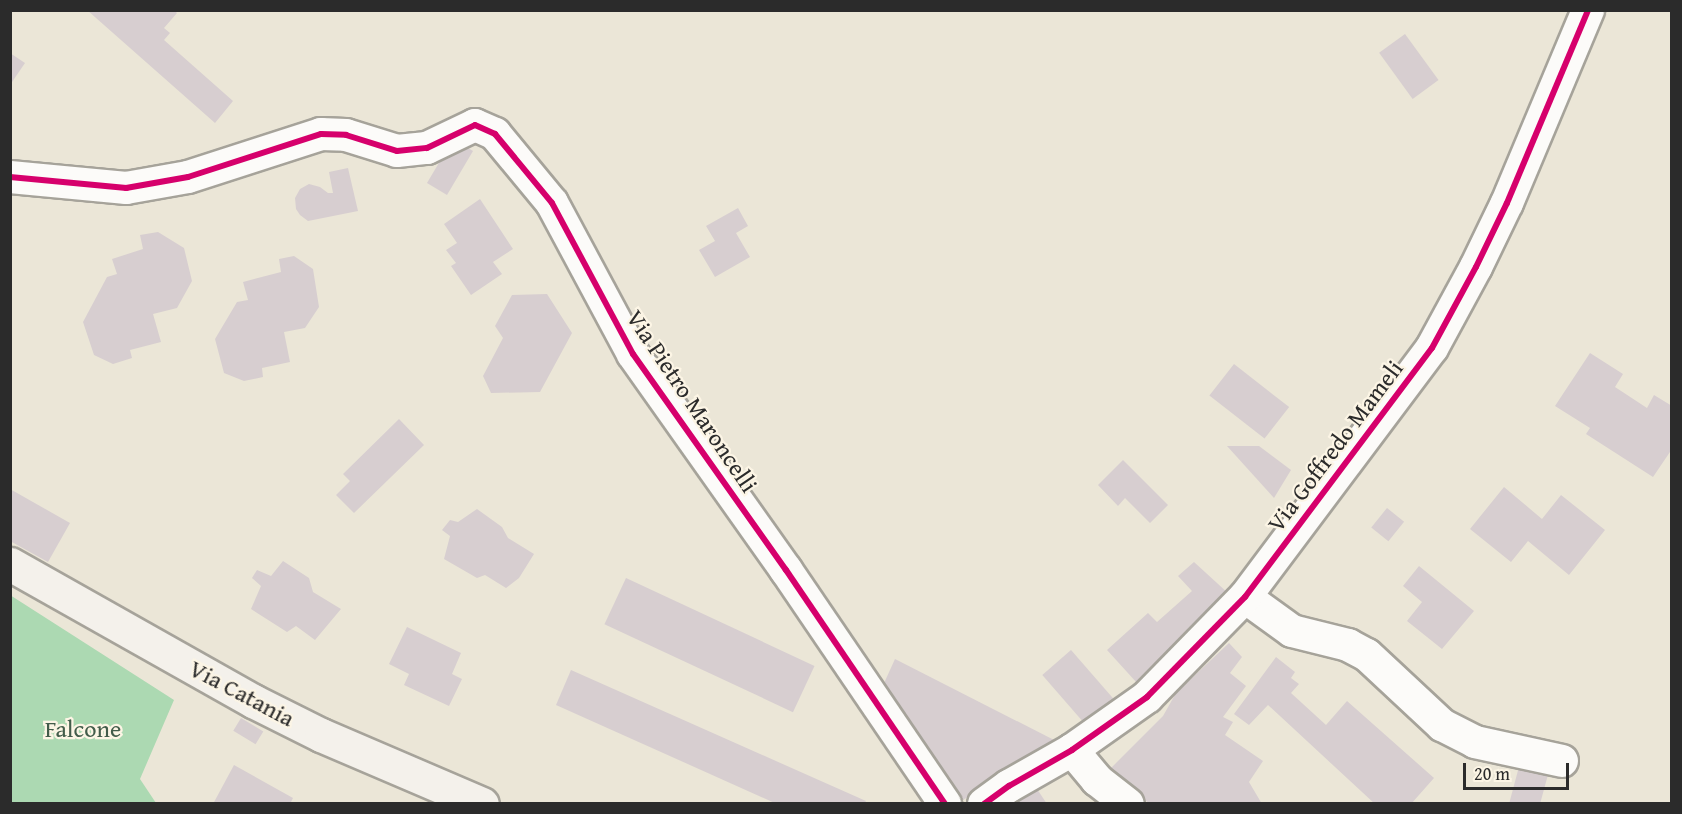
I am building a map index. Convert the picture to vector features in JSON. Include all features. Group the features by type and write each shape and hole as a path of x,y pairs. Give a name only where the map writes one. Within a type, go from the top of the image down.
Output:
{"main road":[{"name":"Via Catania","path":"10,564 263,706 321,735 482,804"}],"street":[{"name":"Via Goffredo Mameli","path":"984,804 1009,786 1072,750 1147,698 1245,597 1432,348 1476,267 1507,203 1588,10"},
{"name":"Via Pietro Maroncelli","path":"10,177 126,188 188,177 321,134 346,135 397,151 427,148 475,125 495,134 552,203 633,354 786,570 945,804"},
{"path":"1245,597 1292,631 1348,645 1367,655 1442,725 1475,742 1562,761"},
{"path":"1072,750 1097,780 1128,804"}],"green space":[{"name":"Falcone","path":"10,595 174,700 140,779 156,803 11,803"}],"building":[{"path":"87,10 174,10 177,13 164,28 170,33 164,40 233,101 215,123"},
{"path":"1405,34 1439,80 1413,99 1379,53"},
{"path":"10,53 25,63 10,85"},
{"path":"463,145 473,151 447,195 427,183 443,156"},
{"path":"348,168 358,211 308,221 300,215 296,209 295,198 300,189 309,184 333,193 329,172"},
{"path":"480,199 513,249 493,262 502,274 471,295 451,266 456,263 446,250 457,243 444,224"},
{"path":"738,208 748,226 736,233 750,257 715,277 699,250 715,241 706,226"},
{"path":"158,232 184,248 192,281 177,308 153,314 161,342 130,350 132,358 113,364 94,355 83,322 107,277 117,274 112,259 143,249 140,235"},
{"path":"294,256 313,269 319,307 305,328 284,332 290,362 262,368 263,377 244,381 224,373 215,339 237,302 248,300 243,282 281,272 279,259"},
{"path":"547,294 572,333 540,392 491,393 483,376 503,338 495,326 512,295"},
{"path":"1590,353 1623,374 1615,387 1647,408 1654,395 1672,406 1672,449 1653,477 1586,434 1590,428 1555,406"},
{"path":"1234,364 1289,407 1265,439 1209,396"},
{"path":"399,419 424,445 354,513 336,495 350,481 343,474"},
{"path":"1227,446 1259,446 1291,470 1274,498"},
{"path":"1123,460 1168,505 1150,523 1125,498 1118,506 1098,485"},
{"path":"1504,487 1542,519 1561,495 1605,530 1569,575 1528,541 1511,562 1470,529"},
{"path":"10,489 70,523 48,562 10,541"},
{"path":"1387,508 1404,522 1388,541 1371,527"},
{"path":"477,509 502,527 508,538 534,554 519,578 506,588 485,575 477,578 444,559 450,536 442,530 450,520 458,522"},
{"path":"283,561 309,578 313,592 341,609 315,640 296,626 287,632 251,609 261,586 252,578 257,570 271,576"},
{"path":"1194,562 1229,594 1137,683 1107,650 1148,613 1157,622 1192,591 1178,576"},
{"path":"1419,566 1474,611 1442,649 1407,621 1422,602 1403,586"},
{"path":"626,578 815,666 793,712 604,624"},
{"path":"407,627 461,653 452,674 462,679 449,706 404,685 409,674 389,664"},
{"path":"1229,643 1242,657 1230,673 1246,686 1223,717 1233,722 1225,735 1263,761 1249,782 1262,804 1150,804 1108,771 1163,716 1176,693"},
{"path":"1071,650 1114,700 1086,725 1042,675"},
{"path":"1276,657 1295,672 1291,678 1299,684 1291,693 1326,725 1347,701 1434,778 1411,804 1375,804 1268,705 1249,725 1234,714"},
{"path":"895,659 1058,742 958,803 880,692"},
{"path":"571,670 866,801 864,804 777,804 556,705"},
{"path":"241,718 263,731 256,744 233,731"},
{"path":"1520,763 1549,771 1540,804 1509,804"},
{"path":"234,765 293,798 290,804 213,804"},
{"path":"1035,786 1047,804 1005,804"}],"cycle path":[{"path":"984,804 1009,786 1072,750 1147,697 1245,597 1432,348 1476,267 1507,203 1588,10"},
{"path":"10,177 126,188 188,177 321,134 346,135 397,151 427,148 475,125 495,134 552,203 633,354 786,570 945,804"}]}
